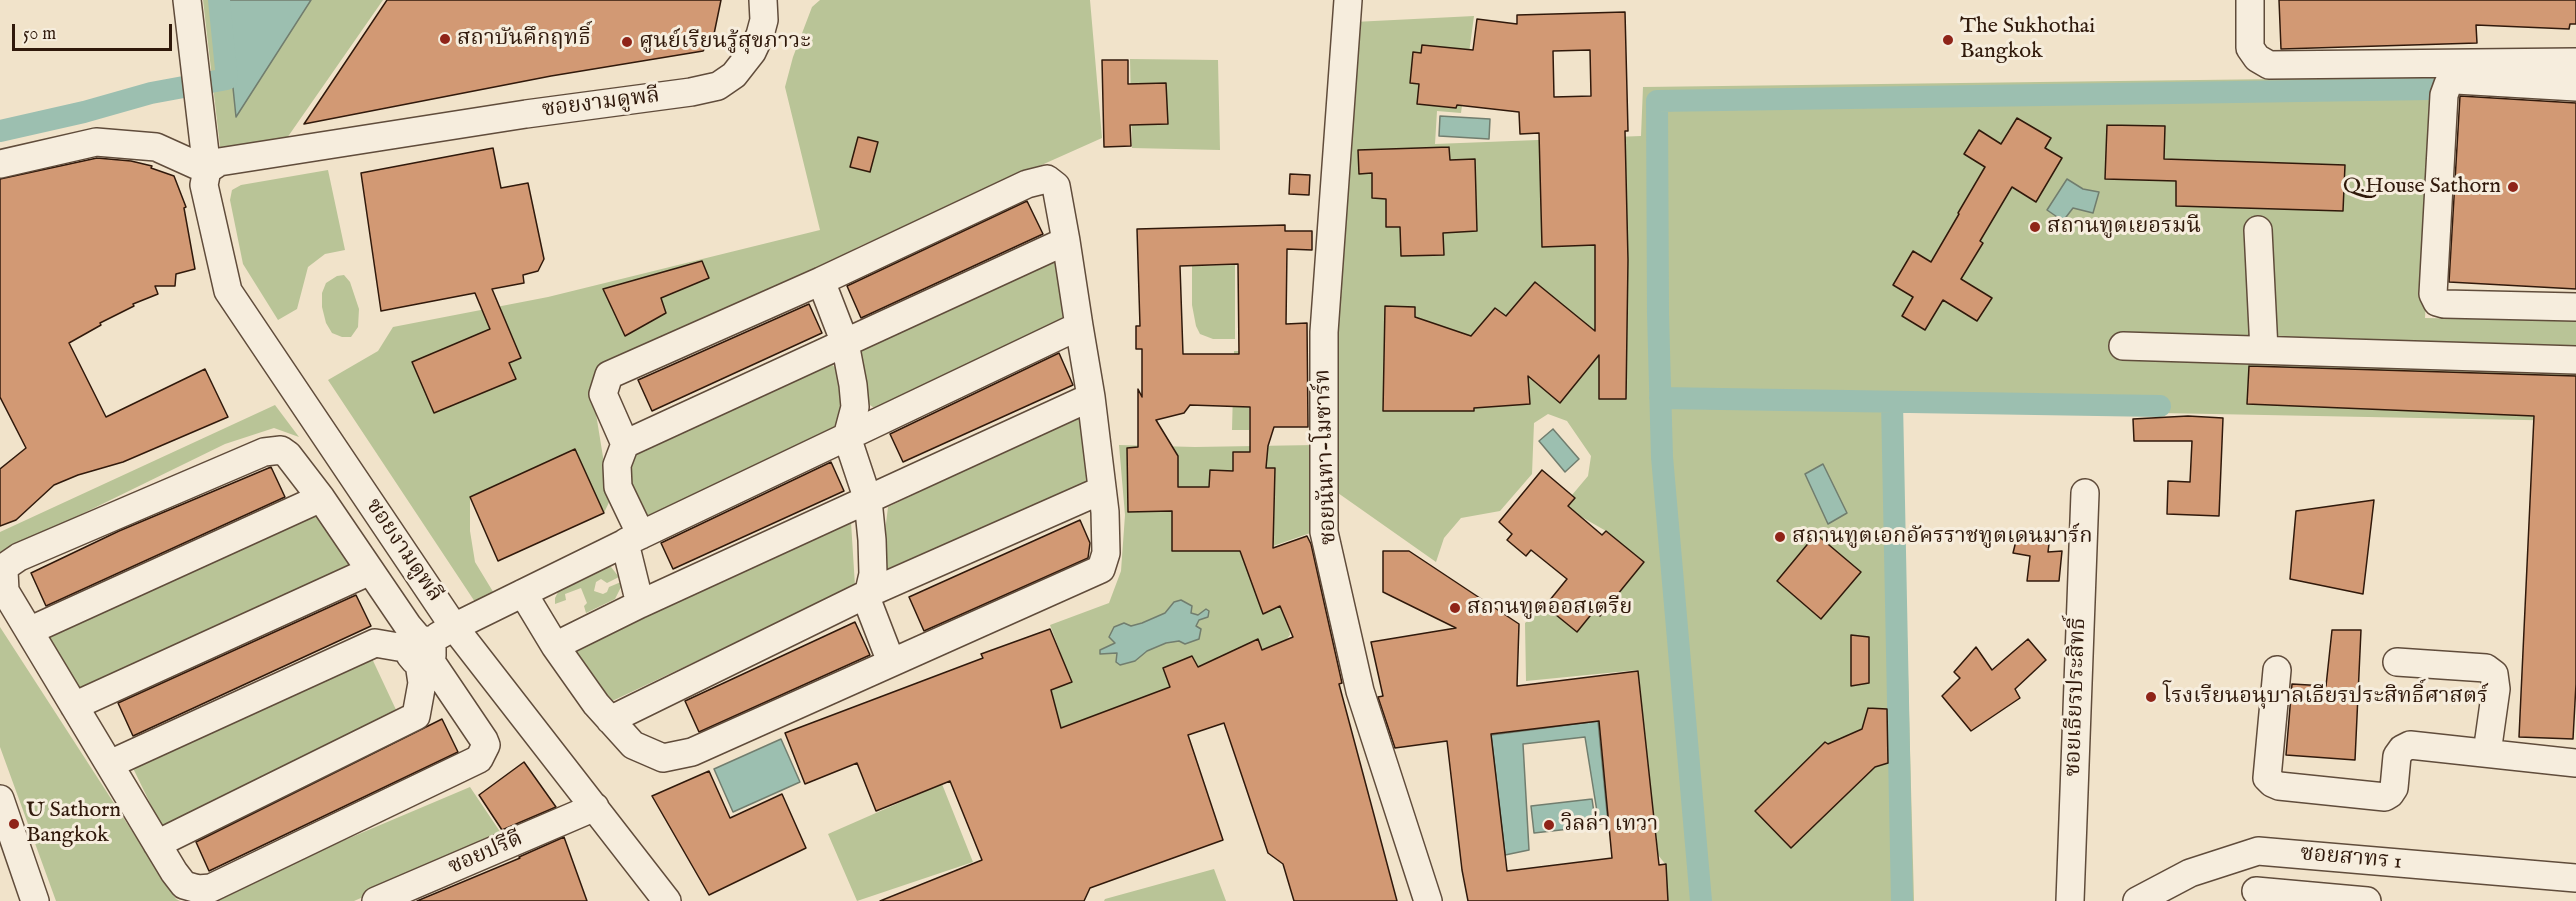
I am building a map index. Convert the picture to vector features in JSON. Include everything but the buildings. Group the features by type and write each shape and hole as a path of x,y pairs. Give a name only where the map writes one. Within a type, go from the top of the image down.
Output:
{"street":[{"name":"ซอยงามดูพลี","path":"187,0 207,170 204,185 228,291 454,627 667,901"},
{"name":"ซอยงามดูพลี","path":"207,170 219,162 526,114 691,92 718,86 734,75 752,52 764,20 763,0"},
{"name":"ซอยนันทา-โมซาร์ท","path":"1348,0 1324,332 1324,532 1360,691 1428,901"},
{"path":"2250,0 2250,48 2257,58 2269,64 2576,62"},
{"path":"2576,87 2457,80 2448,84 2444,95 2433,294 2437,302 2444,304 2576,307"},
{"path":"0,164 96,142 156,147 207,170"},
{"path":"523,593 555,646 610,720 633,746 663,758 692,752 1101,569 1106,553 1102,490 1091,397 1056,186 1047,179 1028,184 821,281 609,375 603,394 625,444"},
{"path":"2258,230 2264,350"},
{"path":"640,604 633,539 618,487 617,465 625,444 1066,241"},
{"path":"821,281 845,343 854,386 855,407 847,437 868,500 873,574 867,600 891,662"},
{"path":"157,844 416,716 422,682 422,651 439,635 633,539 1079,326"},
{"path":"2123,346 2576,360"},
{"path":"555,646 640,604 1091,397"},
{"path":"272,449 281,450 288,455 321,498 370,571 484,740 486,745 479,759 211,888 198,889 184,885 157,844 5,591 4,584 6,566 19,557 272,449"},
{"path":"610,720 869,592 1102,490"},
{"name":"ซอยเธียรประสิทธิ์","path":"2070,901 2085,493"},
{"path":"29,631 321,498"},
{"path":"74,706 370,571"},
{"path":"110,764 375,643 422,651"},
{"path":"2397,662 2486,668 2494,674 2496,689 2487,753"},
{"path":"2277,670 2267,778 2279,786 2385,797 2394,788 2397,756 2402,749 2410,745 2576,763"},
{"path":"0,799 35,901"},
{"name":"ซอยปรีดี","path":"376,901 595,807"},
{"path":"2258,851 2256,896 2367,901"},
{"name":"ซอยสาทร 1","path":"2137,901 2190,873 2258,851 2576,878"}],"shaded area":[{"path":"203,0 383,0 287,138 221,155"},
{"path":"224,0 311,0 236,117"},
{"path":"820,0 1090,0 1102,138 858,247 795,282 591,383 610,500 604,513 470,497 470,531 475,562 495,595 479,608 328,380 378,351 393,327 548,297 820,230 785,87 793,57 812,7"},
{"path":"1474,16 1461,113 1437,111 1435,144 1641,136 1643,87 2437,77 2425,318 2576,321 2576,421 1901,408 1914,901 1668,901 1666,865 1658,855 1638,670 1526,681 1525,623 1545,606 1577,632 1587,605 1601,616 1644,562 1606,531 1568,506 1575,498 1572,495 1588,476 1591,456 1567,421 1548,414 1534,423 1532,474 1500,511 1461,518 1444,538 1436,562 1338,493 1335,422 1343,148 1354,22"},
{"path":"1130,59 1218,60 1220,150 1132,148"},
{"path":"1440,116 1490,119 1489,139 1439,136"},
{"path":"328,170 345,250 325,254 308,267 297,309 278,320 243,264 230,200 232,190 241,185"},
{"path":"2067,179 2083,189 2099,192 2093,213 2073,208 2063,221 2047,210"},
{"path":"1055,257 1073,315 877,410 867,403 859,353 863,343"},
{"path":"1235,265 1235,339 1213,339 1200,334 1192,305 1192,266"},
{"path":"344,275 350,282 359,309 358,327 351,337 342,337 332,333 326,323 322,307 322,293 326,283 337,276"},
{"path":"1234,351 1245,351 1249,389 1249,430 1232,430"},
{"path":"829,362 838,370 846,398 837,433 657,515 646,516 634,493 630,479 630,463 636,448"},
{"path":"275,405 299,437 274,428 225,444 0,554 0,532"},
{"path":"1080,415 1091,481 880,572 888,507"},
{"path":"1553,429 1579,459 1565,472 1539,441"},
{"path":"1119,445 1195,447 1315,445 1316,531 1242,557 1263,614 1280,606 1289,629 1290,635 1286,640 1262,650 1258,639 1198,667 1192,656 1163,668 1170,687 1054,731 1051,690 1071,681 1050,625 1109,603 1121,571 1125,515"},
{"path":"1823,464 1847,513 1828,524 1805,474"},
{"path":"316,511 355,568 82,692 46,631"},
{"path":"851,522 855,586 608,703 570,652"},
{"path":"611,567 619,577 607,583 601,579 596,582 594,591 603,594 609,587 621,582 615,599 586,613 584,606 587,603 581,588 565,594 566,600 555,604 555,598 561,586 602,568"},
{"path":"1181,600 1192,606 1191,613 1198,615 1206,609 1209,611 1208,617 1199,620 1196,626 1201,629 1199,639 1185,644 1179,641 1166,643 1147,651 1135,661 1120,665 1116,662 1117,653 1100,654 1100,650 1115,643 1109,637 1114,627 1124,623 1131,626 1142,623 1165,613 1174,602"},
{"path":"0,627 176,899 180,901 56,901 0,747"},
{"path":"368,650 398,714 163,830 132,766"},
{"path":"1598,721 1608,823 1599,824 1585,737 1523,744 1529,850 1505,855 1491,735"},
{"path":"781,739 800,782 733,812 714,769"},
{"path":"942,784 973,862 857,901 828,834"},
{"path":"470,787 503,836 354,901 196,901 229,889"},
{"path":"1592,799 1596,826 1534,833 1531,806"},
{"path":"1214,869 1226,901 1104,901 1105,899"}],"waterway":[{"path":"0,131 84,112 151,93 227,79 219,0"},
{"path":"1701,901 1662,457 1658,314 1657,101 2430,89"},
{"path":"1660,398 2160,406"},
{"path":"1892,402 1902,901"}],"place":[{"name":"สถาบันคึกฤทธิ์","path":"445,39"},
{"name":"The Sukhothai Bangkok","path":"1948,40"},
{"name":"ศูนย์เรียนรู้สุขภาวะ","path":"627,42"},
{"name":"Q.House Sathorn","path":"2513,187"},
{"name":"สถานทูตเยอรมนี","path":"2035,227"},
{"name":"สถานทูตเอกอัครราชทูตเดนมาร์ก","path":"1780,537"},
{"name":"สถานทูตออสเตรีย","path":"1455,608"},
{"name":"โรงเรียนอนุบาลเธียรประสิทธิ์ศาสตร์","path":"2151,697"},
{"name":"U Sathorn Bangkok","path":"14,824"},
{"name":"วิลล่า เทวา","path":"1549,825"}]}
